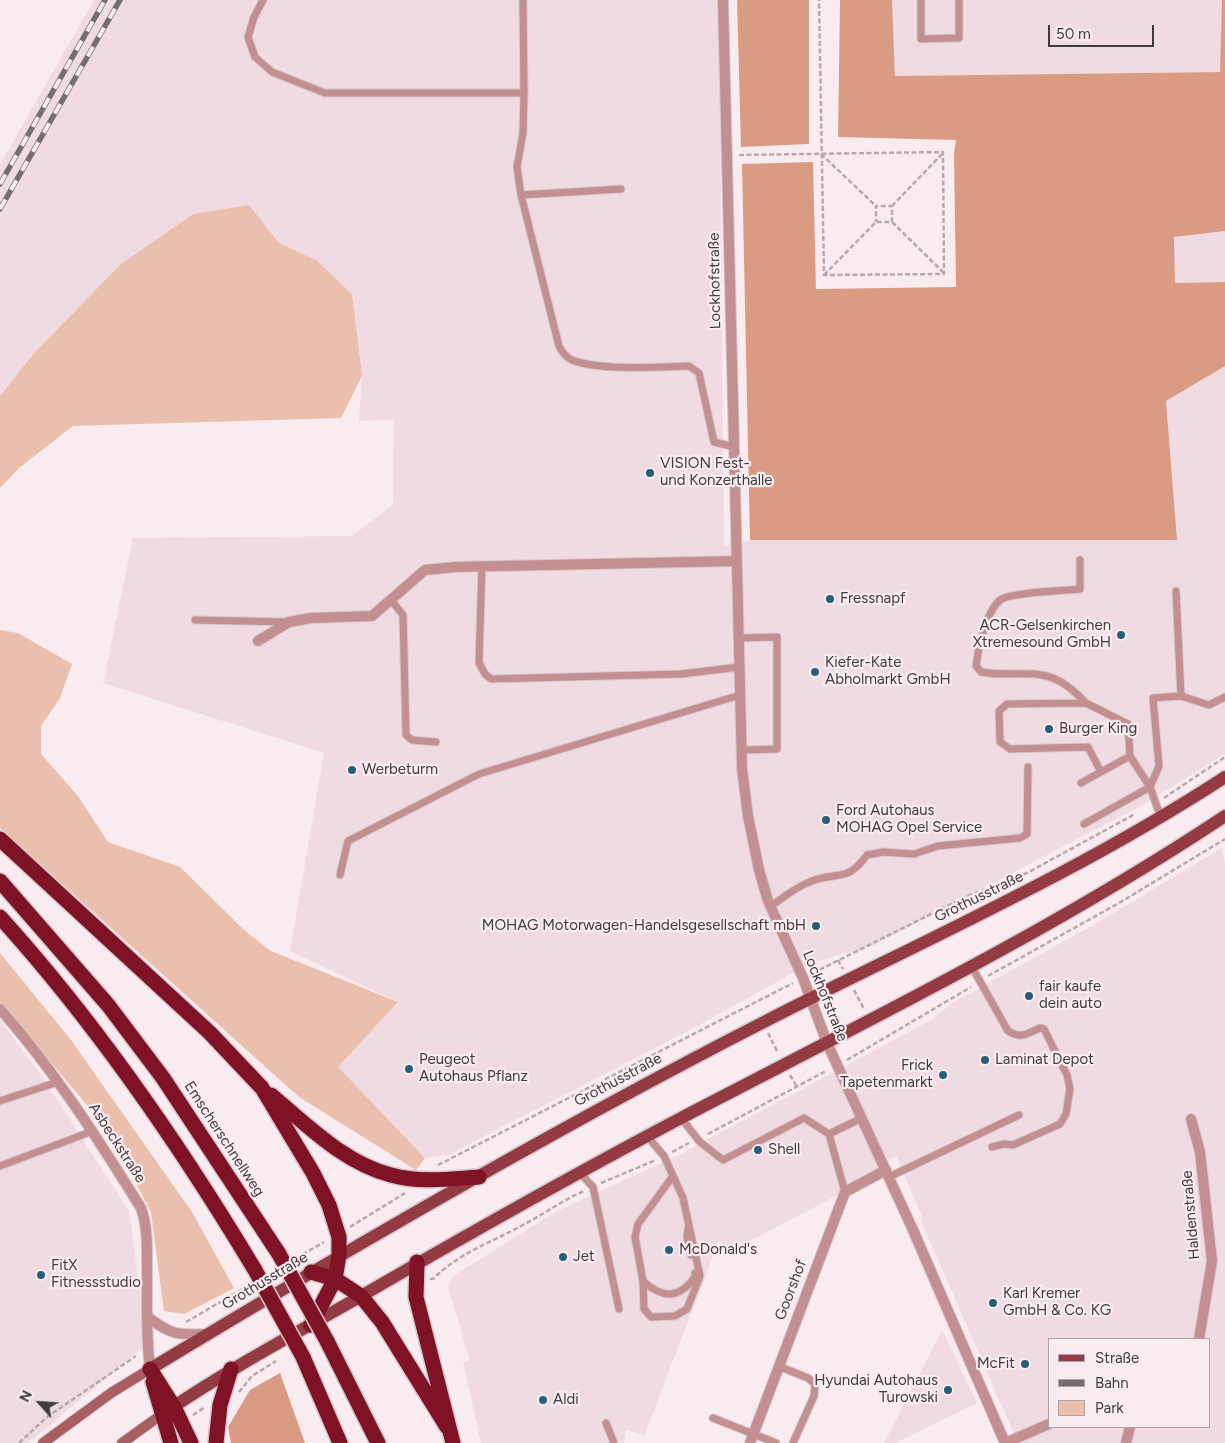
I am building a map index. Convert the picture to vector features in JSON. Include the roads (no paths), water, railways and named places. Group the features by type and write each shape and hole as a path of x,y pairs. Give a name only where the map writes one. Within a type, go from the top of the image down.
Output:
{"highway":[{"path":"0,840 210,1033 262,1088 328,1143 354,1160 392,1176 426,1179 479,1176"},
{"name":"Emscherschnellweg","path":"0,881 108,1005 163,1078 279,1254 327,1340 378,1443"},
{"path":"0,917 86,1019 147,1102 207,1190 255,1270 303,1356 340,1443"},
{"path":"262,1088 313,1173 329,1205 338,1237 339,1255 335,1279 311,1325"},
{"path":"418,1262 416,1298 447,1427 453,1443"},
{"path":"311,1272 335,1279 361,1296 382,1322 447,1427"},
{"path":"150,1369 167,1411 191,1443"},
{"path":"216,1443 220,1405 231,1370"},
{"path":"167,1411 170,1443"}],"main road":[{"name":"Grothusstraße","path":"43,1443 111,1393 150,1369 339,1255 586,1114 1072,868 1161,818 1225,777"},
{"path":"122,1443 167,1411 231,1370 418,1262 647,1136 972,967 1109,890 1225,816"}],"street":[{"name":"Lockhofstraße","path":"723,0 738,638 742,750 748,816 759,870 771,906 811,999 827,1043 887,1174 1005,1443"},
{"path":"258,640 289,622 311,618 372,616 425,570 482,566 736,561"},
{"name":"Asbeckstraße","path":"0,1009 58,1082 93,1130 141,1208 145,1220 150,1369"},
{"name":"Haldenstraße","path":"1191,1119 1200,1152 1212,1261 1199,1338"},
{"path":"845,1192 887,1174"},
{"name":"Goorshof","path":"752,1438 845,1192"},
{"path":"148,1317 164,1330 181,1335 209,1334"},
{"path":"1005,1443 1048,1424"},
{"path":"1126,1443 1130,1428"}],"lane":[{"path":"263,0 254,17 248,37 255,58 272,72 325,93 524,93"},
{"path":"523,0 523,133 517,167 521,195 559,346 564,355 573,360 616,367 689,366 698,374 714,442 734,447"},
{"path":"920,0 921,39 959,38 959,0"},
{"path":"521,195 621,190"},
{"path":"1080,560 1080,589 1012,595 1000,600 991,612 978,649 976,666 981,672 989,674 1031,674 1055,679 1073,690 1086,703 1128,724 1130,756 1150,787 1161,818"},
{"path":"482,566 479,663 485,674 491,679 681,674 739,667"},
{"path":"1176,591 1181,696"},
{"path":"390,600 403,615 406,735 412,740 436,742"},
{"path":"195,620 289,622"},
{"path":"738,638 777,636 777,749 742,750"},
{"path":"340,875 348,840 479,774 740,695"},
{"path":"1084,824 1150,787 1159,766 1152,698 1181,696 1209,705 1225,697"},
{"path":"1086,703 1007,704 1000,711 1000,742 1010,749 1088,747 1101,772"},
{"path":"1081,783 1130,756"},
{"path":"771,906 811,881 844,874 857,869 867,855 883,852 914,854 938,846 1020,838 1027,834 1029,823 1028,767"},
{"path":"972,967 1008,1031 1017,1036 1024,1036 1040,1028 1044,1029 1067,1075 1070,1089 1066,1114 1060,1124 1013,1145 1004,1144 992,1147"},
{"path":"0,1101 58,1082"},
{"path":"887,1174 1019,1115"},
{"path":"681,1118 698,1140 723,1160 804,1118 829,1134 845,1192"},
{"path":"829,1134 862,1118"},
{"path":"0,1166 93,1130"},
{"path":"647,1136 664,1156 683,1198 700,1276 687,1309 675,1316 652,1317 644,1308 643,1280 635,1237 638,1224 673,1176"},
{"path":"581,1174 593,1187 619,1309"},
{"path":"643,1280 655,1291 670,1294 682,1291 696,1277 687,1237 689,1220"},
{"path":"778,1366 808,1378 814,1384 814,1396 793,1443"},
{"path":"713,1418 752,1438 776,1443"},
{"path":"606,1423 614,1443"}],"railway":[{"path":"0,184 105,0"},
{"path":"0,209 120,0"}],"place":[{"name":"VISION Fest- und Konzerthalle","path":"650,473"},
{"name":"Fressnapf","path":"830,599"},
{"name":"ACR-Gelsenkirchen Xtremesound GmbH","path":"1121,635"},
{"name":"Kiefer-Kate Abholmarkt GmbH","path":"815,672"},
{"name":"Burger King","path":"1049,729"},
{"name":"Werbeturm","path":"352,770"},
{"name":"Ford Autohaus MOHAG Opel Service","path":"826,820"},
{"name":"MOHAG Motorwagen-Handelsgesellschaft mbH","path":"816,926"},
{"name":"fair kaufe dein auto","path":"1029,996"},
{"name":"Laminat Depot","path":"985,1060"},
{"name":"Peugeot Autohaus Pflanz","path":"409,1069"},
{"name":"Frick Tapetenmarkt","path":"943,1075"},
{"name":"Shell","path":"758,1150"},
{"name":"McDonald's","path":"669,1250"},
{"name":"Jet","path":"563,1257"},
{"name":"FitX Fitnessstudio","path":"41,1275"},
{"name":"Karl Kremer GmbH & Co. KG","path":"993,1303"},
{"name":"McFit","path":"1025,1364"},
{"name":"Hyundai Autohaus Turowski","path":"948,1390"},
{"name":"Aldi","path":"543,1400"}]}
